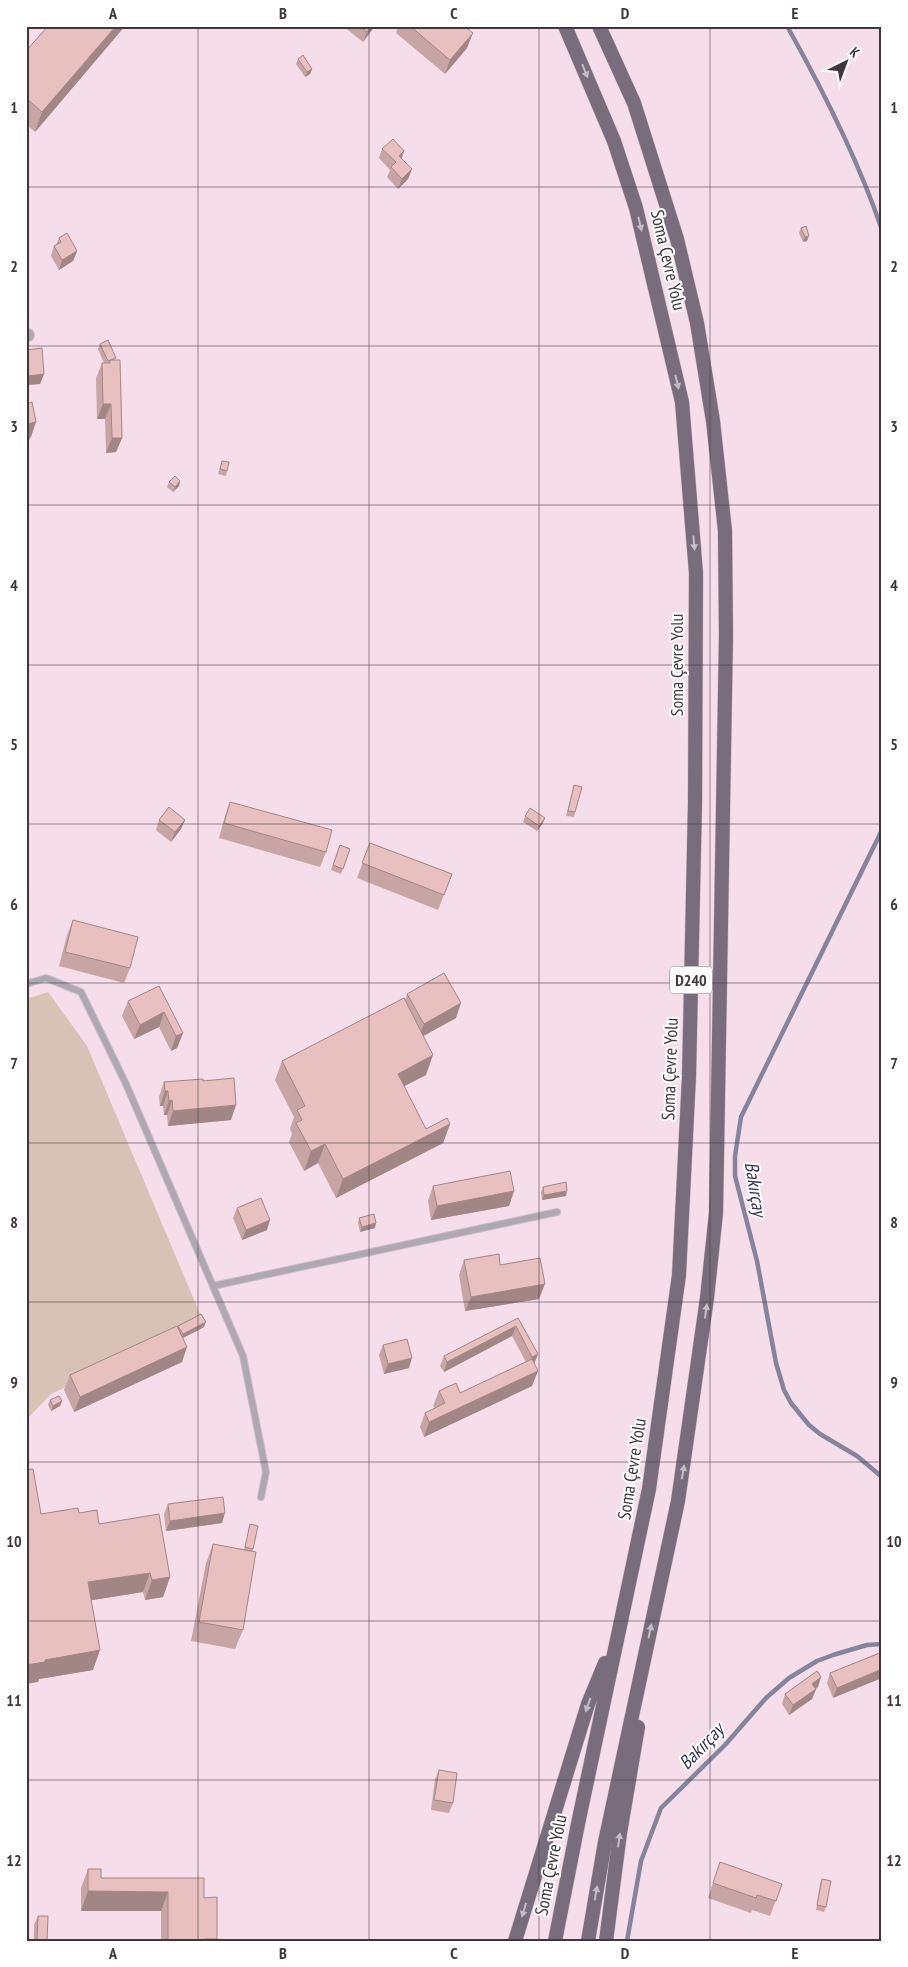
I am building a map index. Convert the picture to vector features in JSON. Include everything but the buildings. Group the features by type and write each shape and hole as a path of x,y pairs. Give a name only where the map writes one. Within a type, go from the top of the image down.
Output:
{"highway":[{"name":"Soma Çevre Yolu","path":"555,1941 619,1627 650,1489 679,1275 689,1076 695,804 696,573 682,402 636,208 614,140 565,26"},
{"name":"Soma Çevre Yolu","path":"588,1941 605,1842 678,1501 707,1298 716,1213 726,636 725,531 713,421 697,323 677,239 634,103 599,26"},
{"path":"515,1941 588,1704 619,1627"},
{"path":"606,1941 620,1833 638,1732 643,1665"}],"lane":[{"path":"26,984 46,978 81,992 126,1084 243,1356 266,1472 261,1497"},
{"path":"213,1286 557,1212"}],"shaded area":[{"path":"48,992 87,1046 203,1321 51,1394 26,1420 26,999"}],"waterway":[{"name":"Bakırçay","path":"787,26 839,126 862,177 882,230"},
{"name":"Bakırçay","path":"882,830 741,1117 735,1156 735,1176 757,1261 776,1363 784,1390 791,1403 809,1425 820,1434 857,1456 882,1477"},
{"name":"Bakırçay","path":"627,1941 641,1861 661,1808 725,1745 766,1698 789,1678 817,1661 833,1655 867,1645 882,1644"}]}
